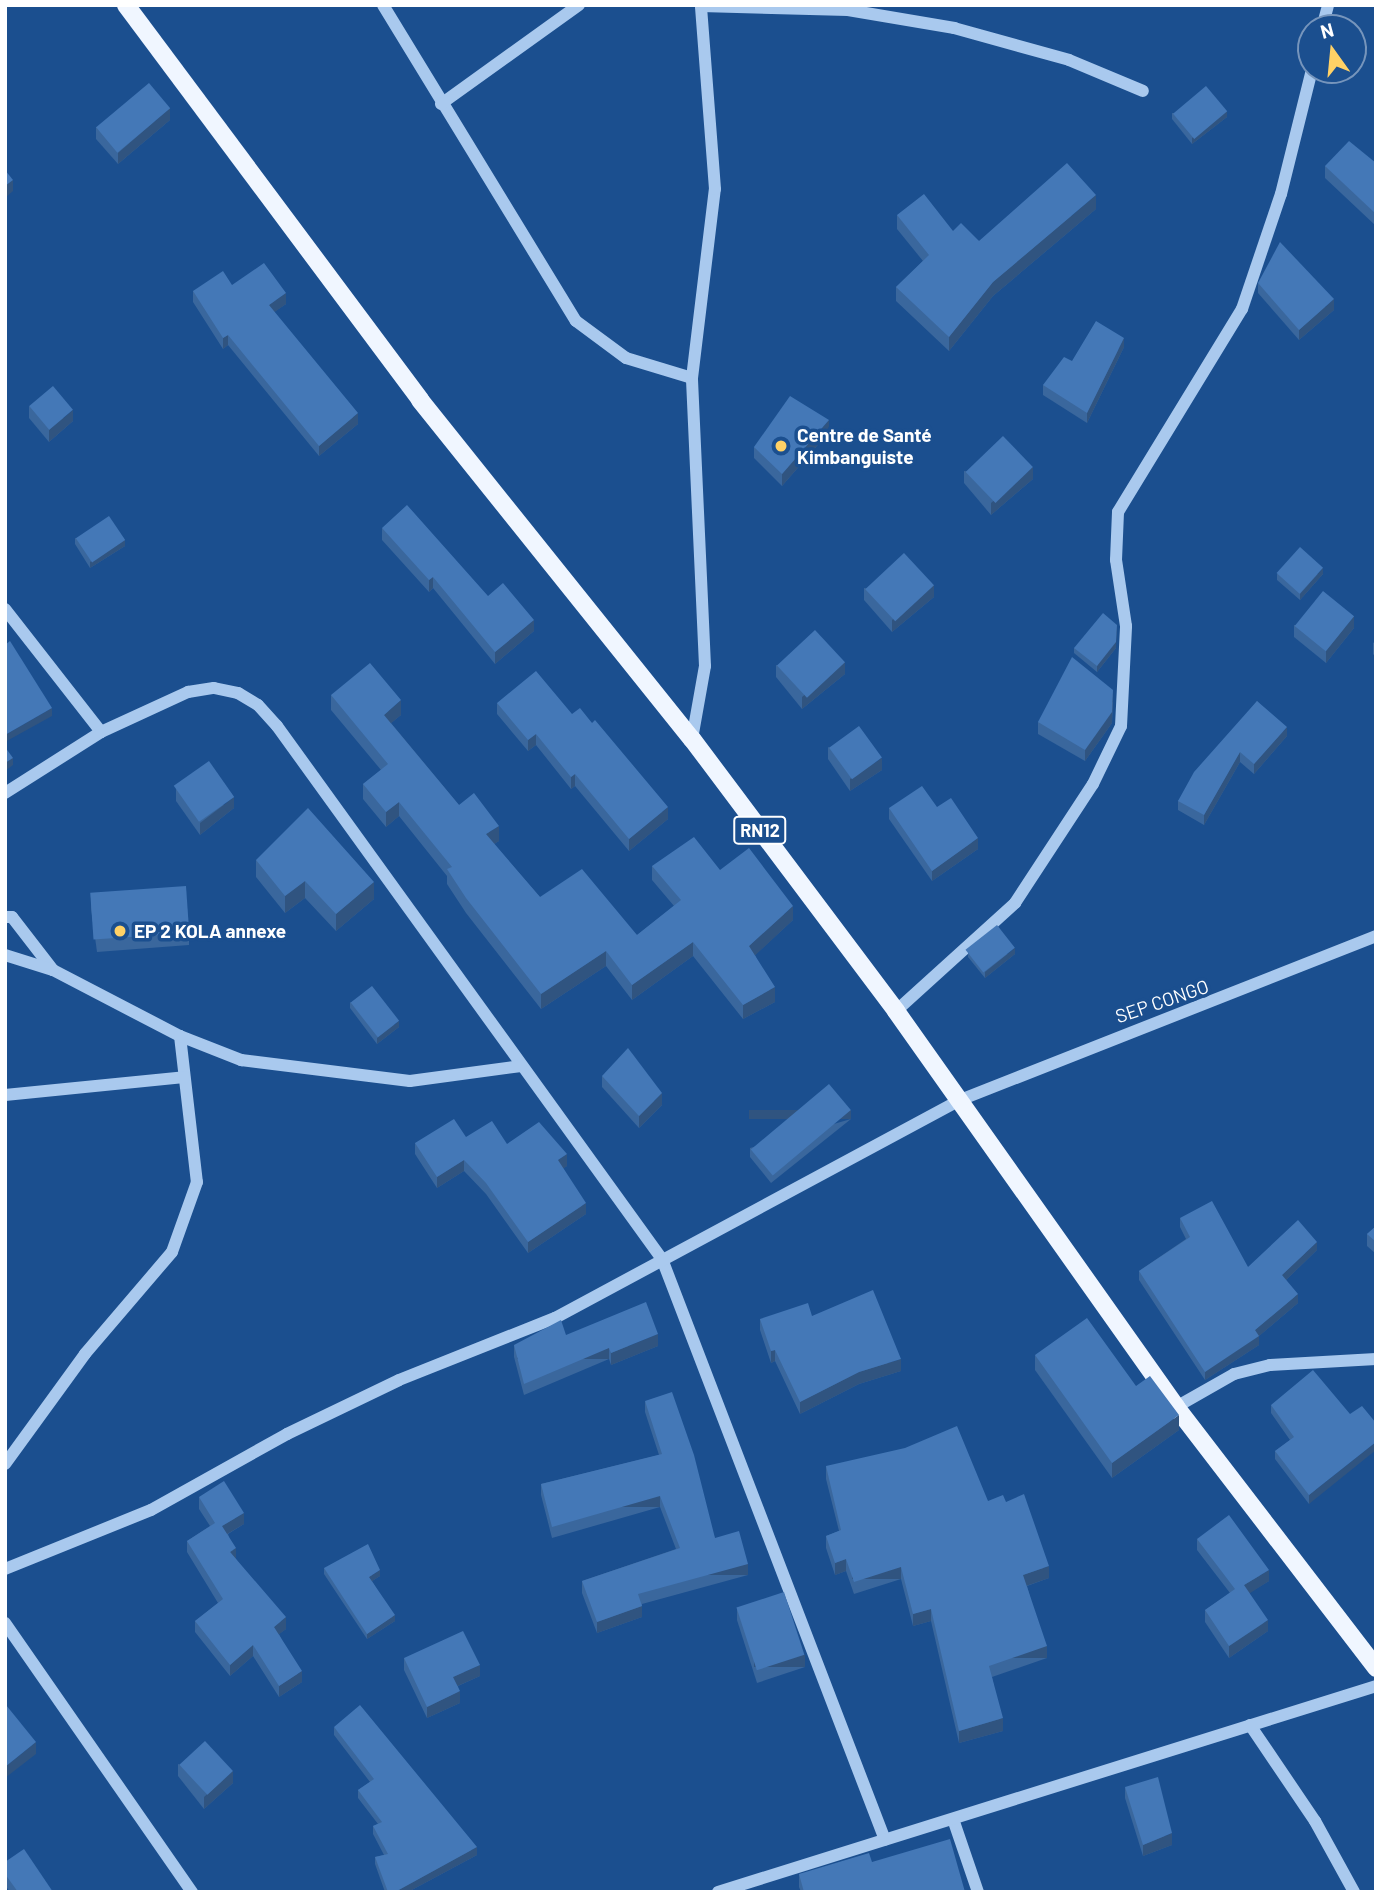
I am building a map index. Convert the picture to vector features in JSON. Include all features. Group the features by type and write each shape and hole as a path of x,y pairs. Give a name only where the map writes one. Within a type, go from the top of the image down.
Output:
{"main road":[{"name":"RN12","path":"126,5 420,400 692,739 896,1011 1176,1407 1376,1668"}],"street":[{"path":"383,5 576,321 626,358 692,377"},
{"path":"442,104 579,5"},
{"path":"692,739 705,666 692,377 715,188 701,6 848,10 954,28 1069,60 1143,91"},
{"path":"896,1011 1015,903 1093,784 1121,726 1126,626 1116,560 1118,512 1241,309 1281,194 1308,84"},
{"path":"5,609 101,732"},
{"path":"5,793 101,732 188,692 215,688 238,693 258,705 662,1259 885,1840"},
{"path":"5,917 12,918 53,970"},
{"name":"SEP CONGO","path":"5,1569 151,1510 287,1434 399,1380 555,1318 960,1100 1376,936"},
{"path":"5,955 53,970 180,1036 241,1060 410,1081 521,1066"},
{"path":"5,1464 85,1354 172,1252 197,1182 180,1036"},
{"path":"5,1095 184,1077"},
{"path":"1176,1407 1234,1374 1270,1365 1376,1359"},
{"path":"5,1623 192,1892"},
{"path":"718,1892 1376,1686"},
{"path":"1250,1725 1315,1821 1354,1892"},
{"path":"953,1819 978,1892"}],"building":[{"path":"149,83 170,108 117,153 96,127"},
{"path":"1206,86 1227,111 1194,139 1173,114"},
{"path":"1349,141 1376,163 1376,214 1325,166"},
{"path":"1067,163 1096,195 993,282 949,337 896,287 929,255 897,215 924,194 953,231 961,223 979,241"},
{"path":"5,170 13,180 5,186"},
{"path":"1280,242 1334,299 1299,330 1258,283"},
{"path":"264,263 286,293 269,305 358,413 319,446 228,335 223,338 193,291 223,271 232,285"},
{"path":"1096,321 1124,338 1087,413 1043,385 1064,357 1072,361"},
{"path":"53,386 73,410 49,430 29,406"},
{"path":"790,396 829,420 782,474 754,447"},
{"path":"1003,436 1033,467 995,503 966,472"},
{"path":"407,505 488,596 503,583 534,620 495,652 433,577 429,580 382,528"},
{"path":"109,516 125,540 92,562 76,538"},
{"path":"1300,547 1323,568 1300,594 1277,573"},
{"path":"904,553 934,585 895,621 865,589"},
{"path":"1323,591 1354,616 1326,651 1295,626"},
{"path":"1103,613 1117,625 1116,642 1097,666 1074,648"},
{"path":"815,630 845,662 807,698 777,665"},
{"path":"10,641 52,708 5,735 5,645"},
{"path":"1072,657 1113,690 1112,712 1085,750 1038,722"},
{"path":"370,663 401,700 384,715 459,805 474,793 499,826 486,834 540,897 582,869 637,935 681,900 652,866 694,837 720,870 749,848 793,906 749,946 775,987 743,1005 693,942 632,985 606,951 541,994 466,898 447,869 452,867 399,802 386,812 363,784 388,764 331,695"},
{"path":"536,671 572,714 580,708 592,723 595,720 668,807 629,839 575,774 571,777 536,734 528,740 497,703"},
{"path":"1257,701 1287,727 1254,764 1240,752 1204,815 1178,801 1194,772"},
{"path":"859,726 882,758 852,779 829,748"},
{"path":"5,747 13,758 5,763"},
{"path":"209,761 234,797 199,822 174,786"},
{"path":"922,786 937,807 951,798 978,838 932,871 889,808"},
{"path":"308,808 374,882 336,914 305,881 285,896 256,860"},
{"path":"186,886 189,933 94,940 90,893"},
{"path":"997,925 1015,948 983,972 965,950"},
{"path":"372,986 399,1021 378,1037 351,1003"},
{"path":"628,1048 662,1093 639,1116 602,1076"},
{"path":"829,1084 851,1110 773,1176 751,1150"},
{"path":"454,1119 466,1137 492,1121 507,1144 539,1122 567,1154 558,1160 586,1203 528,1242 486,1183 464,1160 437,1177 415,1143"},
{"path":"1212,1201 1248,1267 1298,1220 1317,1242 1282,1275 1298,1294 1255,1330 1259,1336 1205,1372 1139,1271 1190,1237 1180,1218"},
{"path":"1376,1226 1376,1242 1367,1234"},
{"path":"873,1290 901,1359 859,1372 800,1402 775,1350 771,1351 760,1319 808,1303 812,1316"},
{"path":"646,1302 658,1334 611,1353 609,1348 524,1384 514,1345 561,1320 566,1335"},
{"path":"1087,1318 1136,1386 1150,1376 1179,1415 1112,1463 1035,1355"},
{"path":"1313,1370 1350,1414 1362,1406 1376,1423 1376,1442 1309,1495 1275,1451 1294,1437 1271,1405"},
{"path":"672,1392 694,1455 715,1538 739,1531 748,1564 638,1594 642,1606 597,1622 582,1581 680,1548 660,1496 552,1527 541,1484 662,1454 645,1401"},
{"path":"957,1426 988,1501 1003,1495 1006,1502 1024,1494 1049,1566 1023,1575 1047,1646 989,1666 1003,1718 959,1731 931,1609 913,1614 901,1567 854,1582 846,1559 835,1563 826,1536 841,1530 826,1466 905,1448"},
{"path":"224,1481 244,1513 222,1526 236,1548 230,1552 286,1617 274,1627 302,1671 279,1686 253,1645 230,1665 195,1621 223,1599 187,1541 215,1523 199,1497"},
{"path":"1229,1515 1269,1570 1244,1585 1268,1620 1229,1646 1205,1610 1235,1589 1197,1539"},
{"path":"368,1544 380,1570 369,1577 395,1615 367,1634 324,1568"},
{"path":"784,1592 804,1655 757,1670 736,1607"},
{"path":"463,1631 480,1665 453,1677 460,1691 427,1707 404,1658"},
{"path":"360,1705 477,1847 395,1892 388,1892 375,1857 388,1854 373,1826 382,1822 358,1790 374,1779 334,1727"},
{"path":"5,1706 36,1742 5,1767"},
{"path":"205,1741 233,1771 207,1795 179,1765"},
{"path":"1158,1777 1172,1833 1143,1845 1125,1787"},
{"path":"950,1839 965,1892 804,1892 799,1874 869,1853 872,1862"},
{"path":"24,1849 53,1892 18,1892 5,1874 5,1862"}],"place":[{"name":"Centre de Santé Kimbanguiste","path":"781,446"},
{"name":"EP 2 KOLA annexe","path":"120,931"}]}
